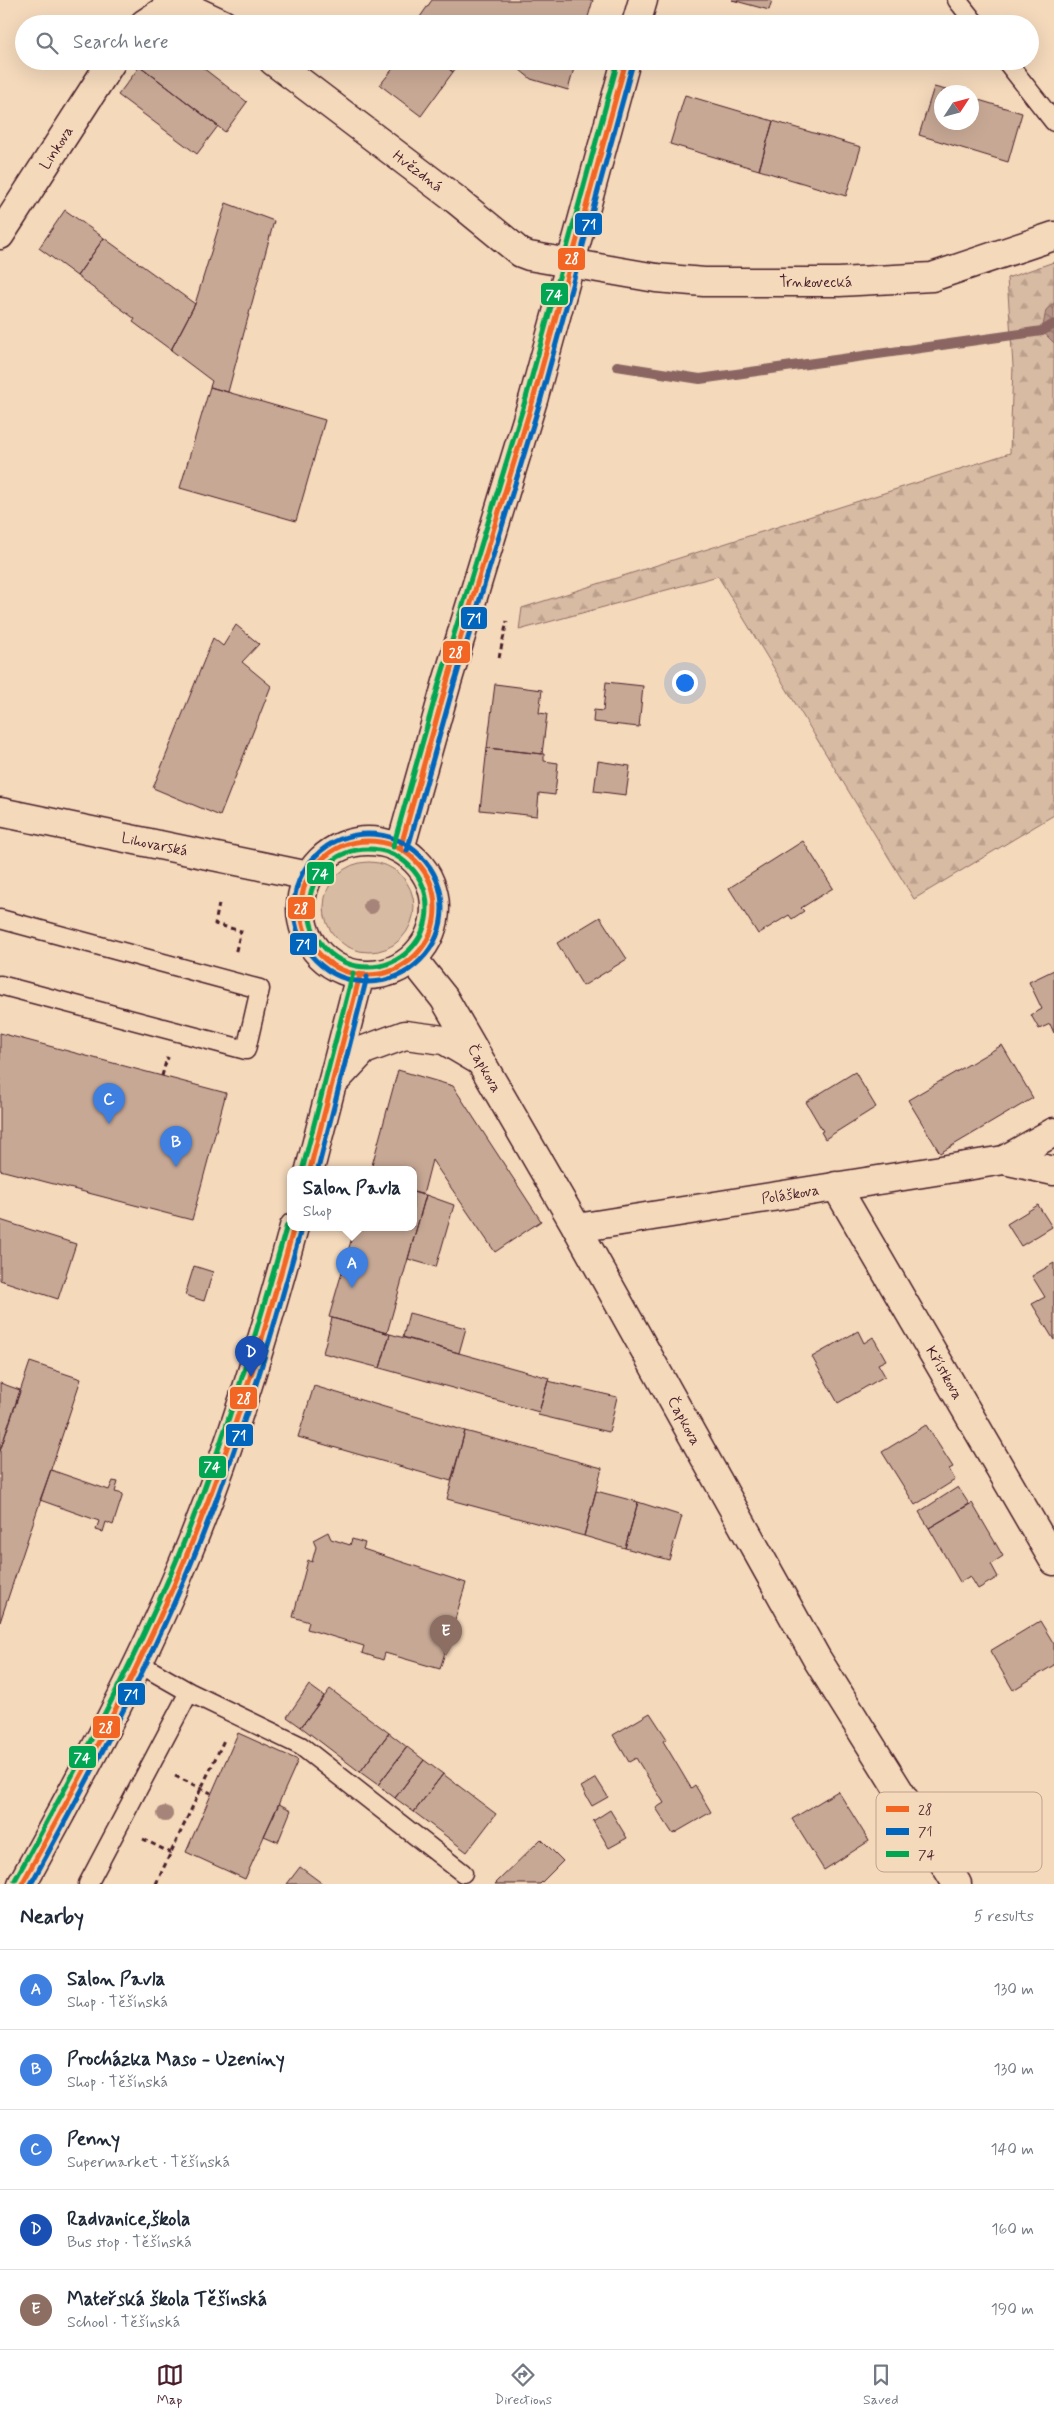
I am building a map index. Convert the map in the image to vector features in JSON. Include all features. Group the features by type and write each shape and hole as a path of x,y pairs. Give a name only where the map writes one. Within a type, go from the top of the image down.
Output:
{"street":[{"path":"639,15 643,0"},
{"path":"157,15 176,1 205,15"},
{"name":"Linkova","path":"0,235 106,70"},
{"name":"Hvězdná","path":"284,70 475,228 521,252 572,263"},
{"path":"400,849 447,682 533,400 624,70"},
{"name":"Trnkovecká","path":"572,263 656,278 704,282 773,283 886,279 932,276 1008,253 1054,236"},
{"name":"Lihovarská","path":"0,812 309,876"},
{"path":"359,842 380,842 400,849 417,862 429,880 435,901 434,922 426,942 413,959 397,969 379,975 360,975 339,969 322,957 308,939 302,918 302,897 309,876 322,860 339,848 359,842"},
{"name":"Čapkova","path":"413,959 444,998 577,1228 817,1659 899,1792"},
{"path":"311,1166 360,975"},
{"path":"334,1082 364,1050 405,1035 444,1040 479,1060"},
{"name":"Poláškova","path":"577,1228 1004,1160 1054,1132"},
{"name":"Poláškova","path":"1004,1160 1054,1171"},
{"name":"Křístkova","path":"836,1186 1054,1560"},
{"path":"22,1884 138,1663 184,1563 251,1377 293,1231"},
{"name":"Čapkova","path":"949,1872 956,1884"}],"lane":[{"path":"957,0 969,15"},
{"path":"1013,70 1054,122"},
{"path":"0,919 260,989 246,1050 0,985"},
{"path":"138,1663 189,1692 301,1746 463,1872"},
{"path":"88,1884 189,1692"}],"path":[{"path":"499,658 507,621"},
{"path":"219,904 214,924 241,931 233,960"},
{"path":"162,1076 167,1058 177,1061"},
{"path":"156,1884 236,1714"},
{"path":"119,1828 171,1853"}],"green space":[{"path":"1054,262 1054,815 914,899 718,576 519,630 522,608 1010,453 1013,366 1007,278"},
{"path":"369,862 386,866 401,875 410,890 414,907 410,924 401,939 386,948 369,952 352,948 337,939 328,924 324,907 328,890 337,875 352,866"}],"water":[{"path":"1054,303 1054,343 1042,331 1046,310"}],"building":[{"path":"432,0 593,0 589,15 421,15"},
{"path":"732,0 772,0 769,10"},
{"path":"137,70 145,70 218,126 197,154 118,95"},
{"path":"145,70 206,70 247,102 225,132"},
{"path":"392,70 450,70 453,72 421,116 380,85"},
{"path":"520,70 574,70 568,90 531,79"},
{"path":"934,87 934,130 979,130 979,100 1022,113 1008,162 919,135"},
{"path":"685,95 773,121 759,170 670,144"},
{"path":"773,121 861,147 846,196 759,170"},
{"path":"226,203 274,221 228,392 210,387 212,381 171,350 195,304"},
{"path":"65,210 104,238 77,276 39,248"},
{"path":"104,238 195,304 171,350 133,322 135,319 77,276"},
{"path":"210,387 325,420 296,521 180,488"},
{"path":"236,625 259,644 242,662 271,686 220,816 153,788 213,638 223,646"},
{"path":"606,682 643,686 639,727 593,722 594,710 603,711"},
{"path":"495,684 542,690 539,713 547,714 542,754 487,748"},
{"path":"487,748 544,754 544,761 558,763 555,795 539,793 537,816 480,810"},
{"path":"598,761 630,766 626,795 594,791"},
{"path":"803,841 833,888 801,908 804,911 792,919 789,915 758,934 729,888"},
{"path":"600,917 627,959 583,986 557,943"},
{"path":"1054,970 1054,1033 1050,1024 1039,1029 1031,1015 1042,1009 1029,982"},
{"path":"0,1033 226,1093 192,1220 0,1170"},
{"path":"1002,1045 1033,1098 940,1153 908,1100"},
{"path":"398,1070 453,1086 541,1221 495,1252 432,1160 423,1195 417,1193 417,1166 372,1166"},
{"path":"855,1072 876,1107 825,1139 821,1132 823,1131 806,1102"},
{"path":"417,1193 426,1195 417,1227"},
{"path":"426,1195 454,1205 436,1267 408,1259"},
{"path":"1038,1205 1052,1227 1021,1246 1007,1224"},
{"path":"0,1220 76,1244 58,1299 0,1280"},
{"path":"354,1231 416,1231 387,1333 329,1317"},
{"path":"1054,1263 1054,1340 1032,1304 1045,1297 1032,1276"},
{"path":"194,1266 213,1272 204,1301 185,1295"},
{"path":"409,1313 466,1328 459,1353 403,1337"},
{"path":"332,1318 390,1334 380,1368 323,1353"},
{"path":"858,1331 864,1343 873,1337 886,1360 878,1364 885,1376 838,1403 812,1357"},
{"path":"390,1334 549,1378 539,1412 380,1368"},
{"path":"30,1362 81,1379 0,1622 0,1451"},
{"path":"548,1381 617,1397 609,1432 538,1415"},
{"path":"0,1383 20,1390 0,1451"},
{"path":"314,1386 465,1431 451,1481 298,1437"},
{"path":"926,1425 953,1467 949,1469 955,1480 915,1505 882,1452"},
{"path":"465,1431 602,1468 584,1536 447,1499"},
{"path":"51,1470 109,1490 113,1481 118,1482 115,1492 123,1494 113,1525 106,1522 103,1532 96,1530 99,1521 40,1500"},
{"path":"958,1487 969,1504 929,1528 919,1512"},
{"path":"596,1491 638,1502 625,1548 584,1536"},
{"path":"638,1502 682,1516 669,1560 625,1548"},
{"path":"972,1503 1003,1556 991,1564 998,1577 978,1589 970,1576 960,1582 929,1528"},
{"path":"328,1532 331,1539 350,1545 352,1539 365,1543 363,1549 466,1583 440,1669 385,1653 383,1660 362,1653 364,1646 307,1629 309,1622 293,1617 308,1560 312,1562 316,1547 313,1540"},
{"path":"1040,1621 1054,1644 1054,1665 1013,1690 990,1651"},
{"path":"309,1685 324,1696 301,1727 287,1717"},
{"path":"330,1689 389,1733 360,1772 301,1727"},
{"path":"650,1713 667,1739 663,1741 691,1788 695,1785 711,1812 673,1834 656,1808 664,1803 636,1758 629,1762 613,1735"},
{"path":"238,1733 298,1760 245,1879 186,1852"},
{"path":"389,1733 407,1747 378,1785 360,1772"},
{"path":"407,1747 424,1760 395,1798 378,1785"},
{"path":"424,1760 443,1774 414,1812 395,1798"},
{"path":"443,1774 496,1814 467,1852 414,1812"},
{"path":"596,1778 608,1797 592,1806 581,1787"},
{"path":"838,1791 869,1841 824,1870 792,1819"},
{"path":"279,1804 291,1810 278,1842 264,1836"},
{"path":"610,1810 627,1838 609,1848 593,1821"},
{"path":"541,1839 563,1861 540,1884 495,1884"},
{"path":"300,1867 323,1884 287,1884"}],"waterway":[{"path":"617,366 700,379 1042,331 1054,324"}],"transit line":[{"name":"74","path":"393,847 440,680 526,398 616,70"},
{"name":"28","path":"400,849 447,682 533,400 624,70"},
{"name":"71","path":"407,851 454,684 540,402 631,70"},
{"name":"71","path":"368,834 396,839 409,846 420,856 430,867 437,880 442,908 437,936 430,949 420,960 409,970 396,977 368,982 340,977 327,970 316,960 306,949 299,936 294,908 299,880 306,867 316,856 327,846 340,839 368,834"},
{"name":"28","path":"368,841 394,846 415,861 430,882 435,908 430,934 415,955 394,970 368,975 342,970 321,955 306,934 301,908 306,882 321,861 342,846 368,841"},
{"name":"74","path":"368,849 391,853 410,866 423,885 427,908 423,931 410,950 391,963 368,967 345,963 326,950 313,931 309,908 313,885 326,866 345,853 368,849"},
{"name":"74","path":"303,1166 353,973"},
{"name":"28","path":"311,1166 360,975"},
{"name":"71","path":"319,1166 367,977"},
{"name":"74","path":"15,1880 80,1762 121,1682 177,1559 223,1435 250,1352 287,1225"},
{"name":"28","path":"22,1884 127,1686 183,1564 230,1440 293,1231"},
{"name":"71","path":"31,1884 135,1688 207,1525 251,1399 300,1231"}],"place":[{"name":"Penny","path":"109,1124"},
{"name":"Procházka Maso - Uzeniny","path":"176,1167"},
{"name":"Salon Pavla","path":"352,1288"},
{"name":"Radvanice,škola","path":"251,1377"},
{"name":"Mateřská škola Těšínská","path":"446,1656"}]}
